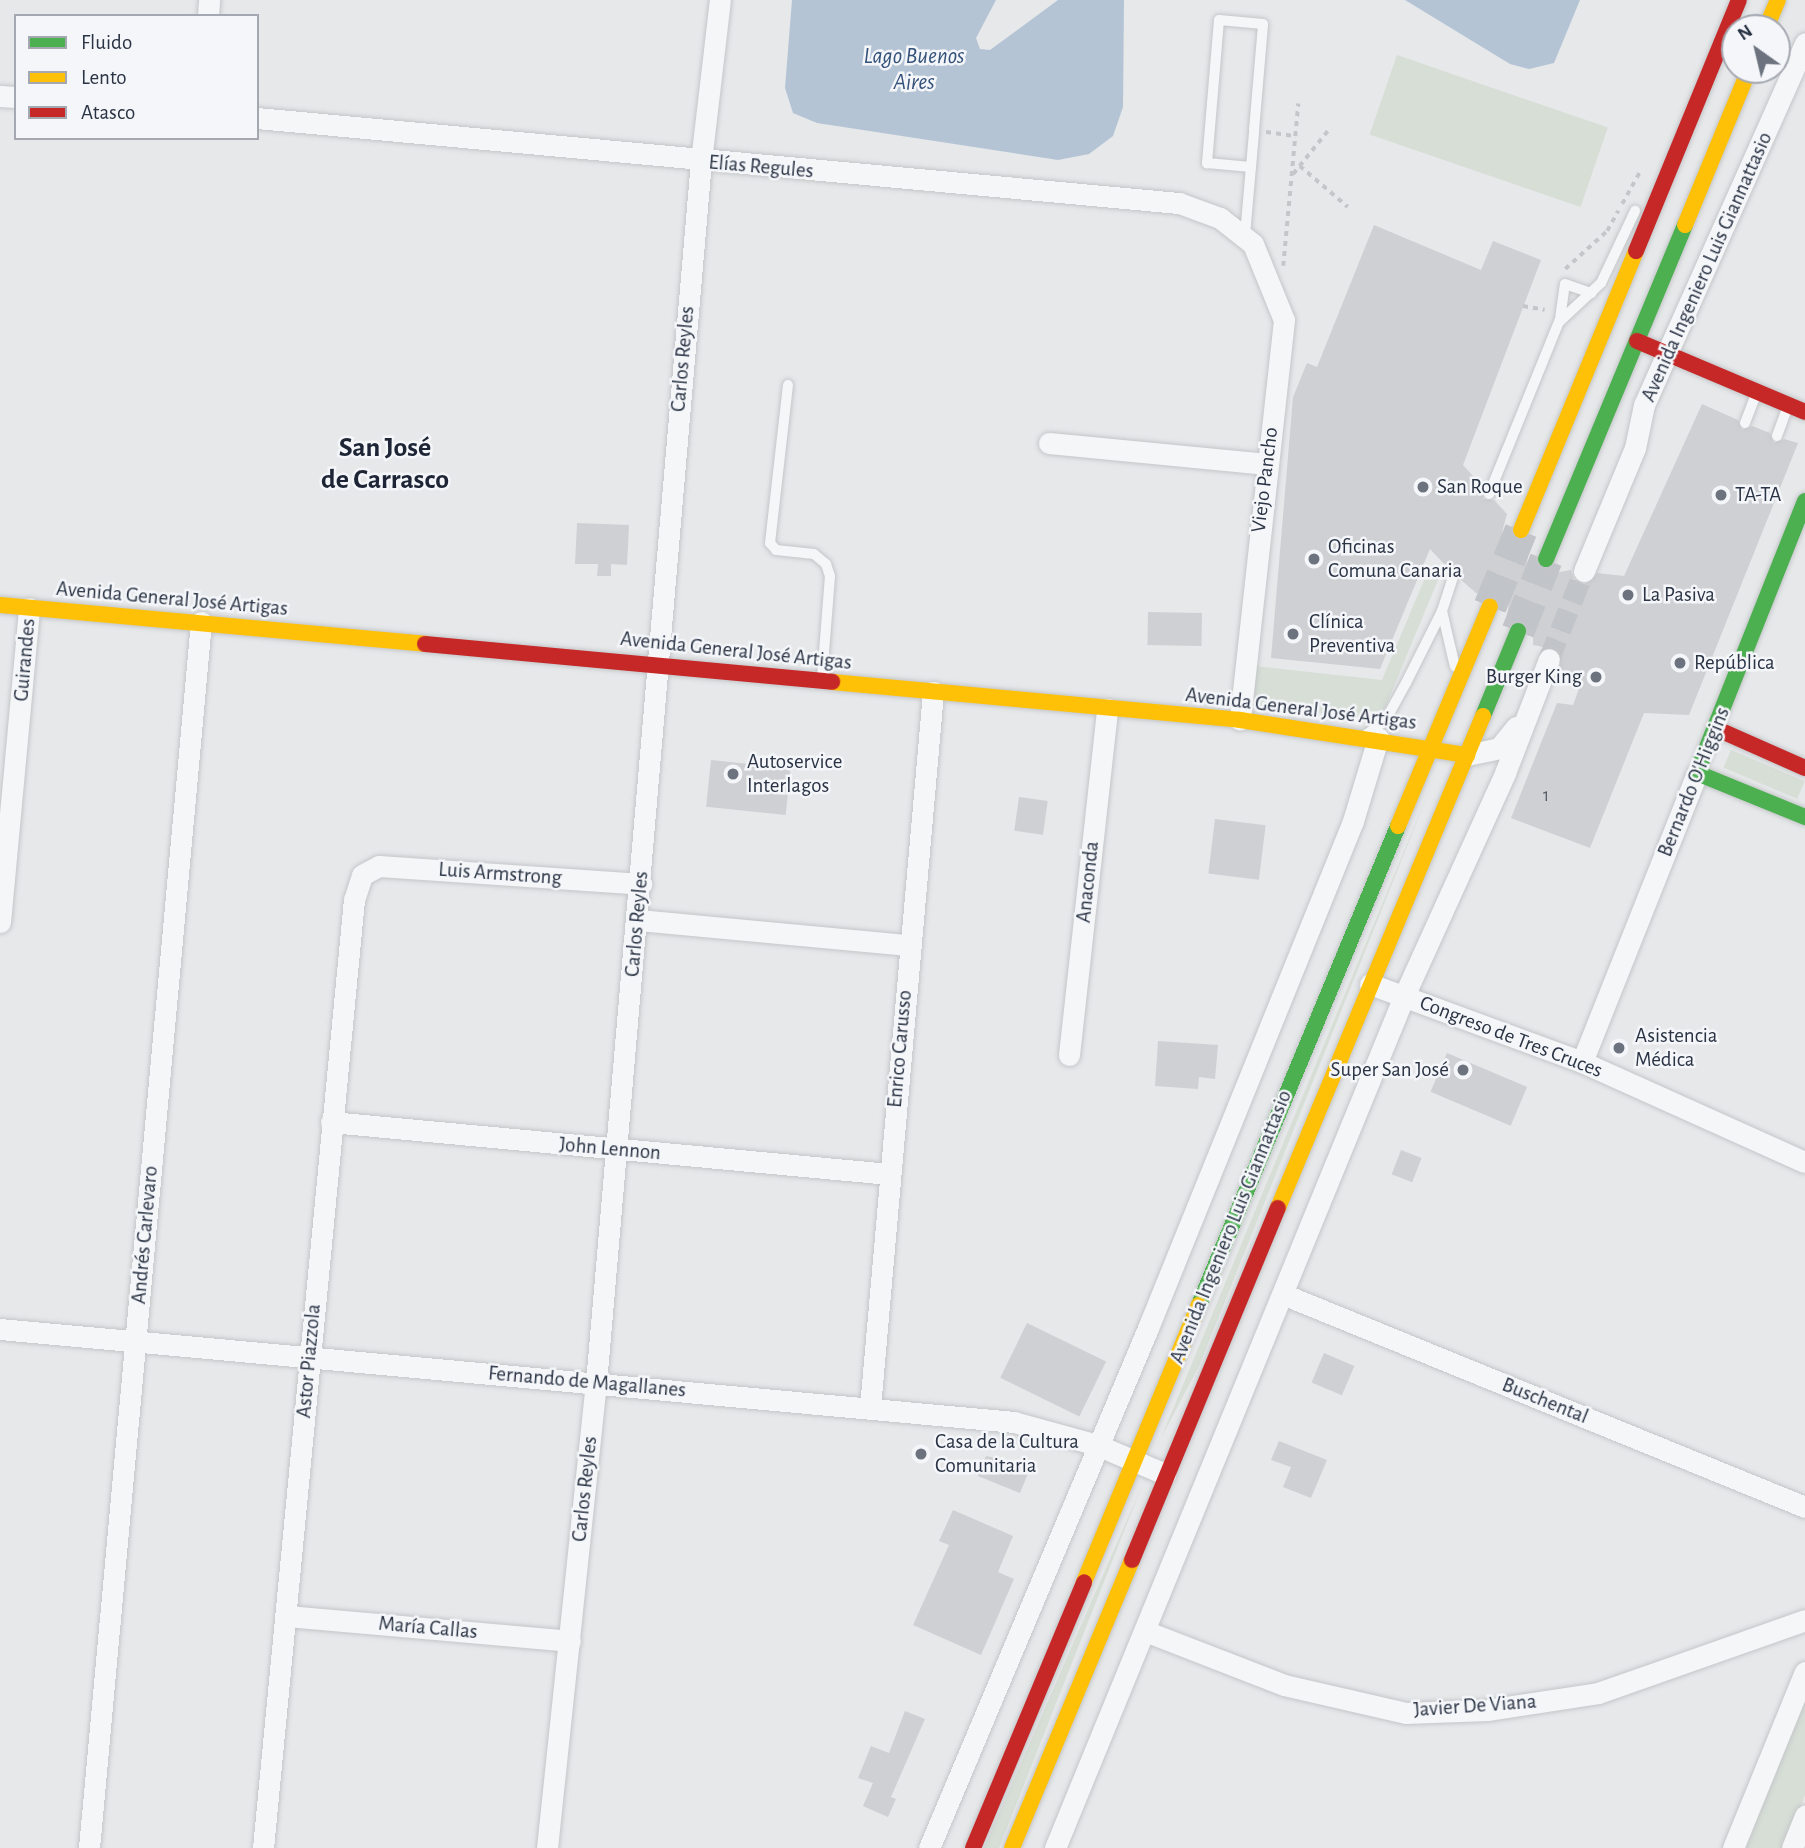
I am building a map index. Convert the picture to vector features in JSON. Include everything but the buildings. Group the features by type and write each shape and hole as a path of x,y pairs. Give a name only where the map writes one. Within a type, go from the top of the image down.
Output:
{"main road":[{"path":"1521,530 1739,0"},
{"name":"Avenida Ingeniero Luis Giannattasio","path":"1546,559 1743,84"},
{"path":"1637,341 1805,412"},
{"name":"Bernardo O'Higgins","path":"1697,773 1717,729 1805,501"},
{"name":"Avenida General José Artigas","path":"0,605 1240,720 1370,737 1467,755"},
{"name":"Avenida Ingeniero Luis Giannattasio","path":"973,1848 1457,679 1490,606"},
{"name":"Avenida Ingeniero Luis Giannattasio","path":"1012,1848 1165,1474 1518,632"},
{"path":"1717,729 1805,768"},
{"path":"1697,773 1805,817"}],"street":[{"name":"Carlos Reyles","path":"547,1848 596,1383 638,920 656,664 701,161 720,0"},
{"name":"Avenida Ingeniero Luis Giannattasio","path":"1584,571 1635,448 1644,405 1670,354 1800,67 1805,43"},
{"name":"Elías Regules","path":"259,117 701,161 1180,203 1249,240"},
{"name":"Viejo Pancho","path":"1240,720 1284,320 1249,240"},
{"path":"1049,443 1267,464"},
{"name":"Guirandes","path":"0,922 3,865 30,608"},
{"name":"Andrés Carlevaro","path":"89,1848 201,622"},
{"path":"1055,1848 1285,1295 1404,996 1536,696 1549,659"},
{"name":"Enrico Carusso","path":"870,1407 933,692"},
{"path":"1467,755 1499,748 1536,696"},
{"name":"Anaconda","path":"1069,1055 1107,709"},
{"name":"Avenida Ingeniero Luis Giannattasio","path":"929,1848 1148,1328 1353,821 1370,737"},
{"name":"Bernardo O'Higgins","path":"1582,1062 1697,773"},
{"name":"Luis Armstrong","path":"362,875 379,866 641,884"},
{"name":"Astor Piazzola","path":"263,1848 331,1122 354,900 362,875"},
{"path":"638,920 909,945"},
{"name":"Congreso de Tres Cruces","path":"1370,984 1582,1062 1805,1162"},
{"name":"John Lennon","path":"331,1122 889,1174"},
{"name":"Buschental","path":"1285,1295 1805,1507"},
{"path":"1148,1328 1190,1325"},
{"name":"Fernando de Magallanes","path":"0,1329 1014,1422 1097,1446 1165,1474"},
{"name":"María Callas","path":"286,1616 570,1640"},
{"name":"Javier De Viana","path":"1146,1631 1284,1685 1406,1713 1487,1710 1598,1693 1805,1620"},
{"path":"1733,1848 1805,1672"},
{"path":"1792,1848 1805,1816"}],"lane":[{"path":"1249,240 1251,167 1263,24 1219,20 1207,163 1251,167"},
{"path":"1559,322 1591,293 1639,203 1664,179"},
{"path":"1489,494 1559,322 1565,284 1591,293"},
{"path":"788,385 770,543 776,550 814,554 826,564 830,576 821,681"},
{"path":"1745,423 1757,391"},
{"path":"1777,436 1788,405"},
{"path":"1370,737 1385,720 1442,611 1454,573"},
{"path":"1442,611 1457,679"}],"path":[{"path":"1283,268 1298,104"},
{"path":"1292,176 1330,128"},
{"path":"1254,130 1296,136"},
{"path":"1300,166 1348,207"},
{"path":"1558,277 1606,231 1641,168"},
{"path":"1523,306 1544,313 1549,301"}],"shaded area":[{"path":"1397,55 1608,128 1581,207 1370,134"},
{"path":"1430,566 1440,575 1380,720 1250,705 1254,666 1382,680"},
{"path":"1731,750 1805,781 1797,799 1724,767"},
{"path":"1434,779 1199,1366 1161,1438"},
{"path":"1141,1488 999,1848 984,1848"},
{"path":"1805,1702 1805,1795 1784,1848 1746,1848"}],"water":[{"name":"Lago Buenos Aires","path":"792,0 996,0 976,38 980,49 990,50 1058,0 1124,0 1123,107 1113,136 1089,154 1058,160 817,123 793,113 785,88"},
{"path":"1405,0 1580,0 1554,63 1529,69 1510,64"}],"tunnel":[{"path":"1490,606 1521,530"},
{"path":"1518,631 1546,559"},
{"path":"1549,659 1584,571"}],"traffic: fast":[{"path":"1546,559 1685,225"},
{"path":"1805,501 1697,773 1805,817"},
{"path":"1483,716 1518,631"},
{"path":"1199,1305 1398,826"}],"traffic: slow":[{"path":"1772,14 1778,0"},
{"path":"1685,225 1743,84"},
{"path":"1521,530 1636,251"},
{"path":"0,605 425,644"},
{"path":"1398,826 1490,606"},
{"path":"832,682 1240,720 1467,755"},
{"path":"1278,1208 1483,716"},
{"path":"1084,1582 1199,1305"},
{"path":"1012,1848 1132,1560"}],"traffic: jam":[{"path":"1636,251 1739,0"},
{"path":"1637,341 1805,412"},
{"path":"425,644 832,682"},
{"path":"1717,729 1805,768"},
{"path":"1132,1560 1278,1208"},
{"path":"973,1848 1084,1582"}],"place":[{"name":"San Roque","path":"1423,487"},
{"name":"TA-TA","path":"1721,495"},
{"name":"Oficinas Comuna Canaria","path":"1314,559"},
{"name":"La Pasiva","path":"1628,595"},
{"name":"Clínica Preventiva","path":"1293,634"},
{"name":"República","path":"1680,663"},
{"name":"Burger King","path":"1596,677"},
{"name":"Autoservice Interlagos","path":"733,774"},
{"name":"Asistencia Médica","path":"1619,1048"},
{"name":"Super San José","path":"1463,1070"},
{"name":"Casa de la Cultura Comunitaria","path":"921,1454"}],"district":[{"name":"San José de Carrasco","path":"385,464"}]}
